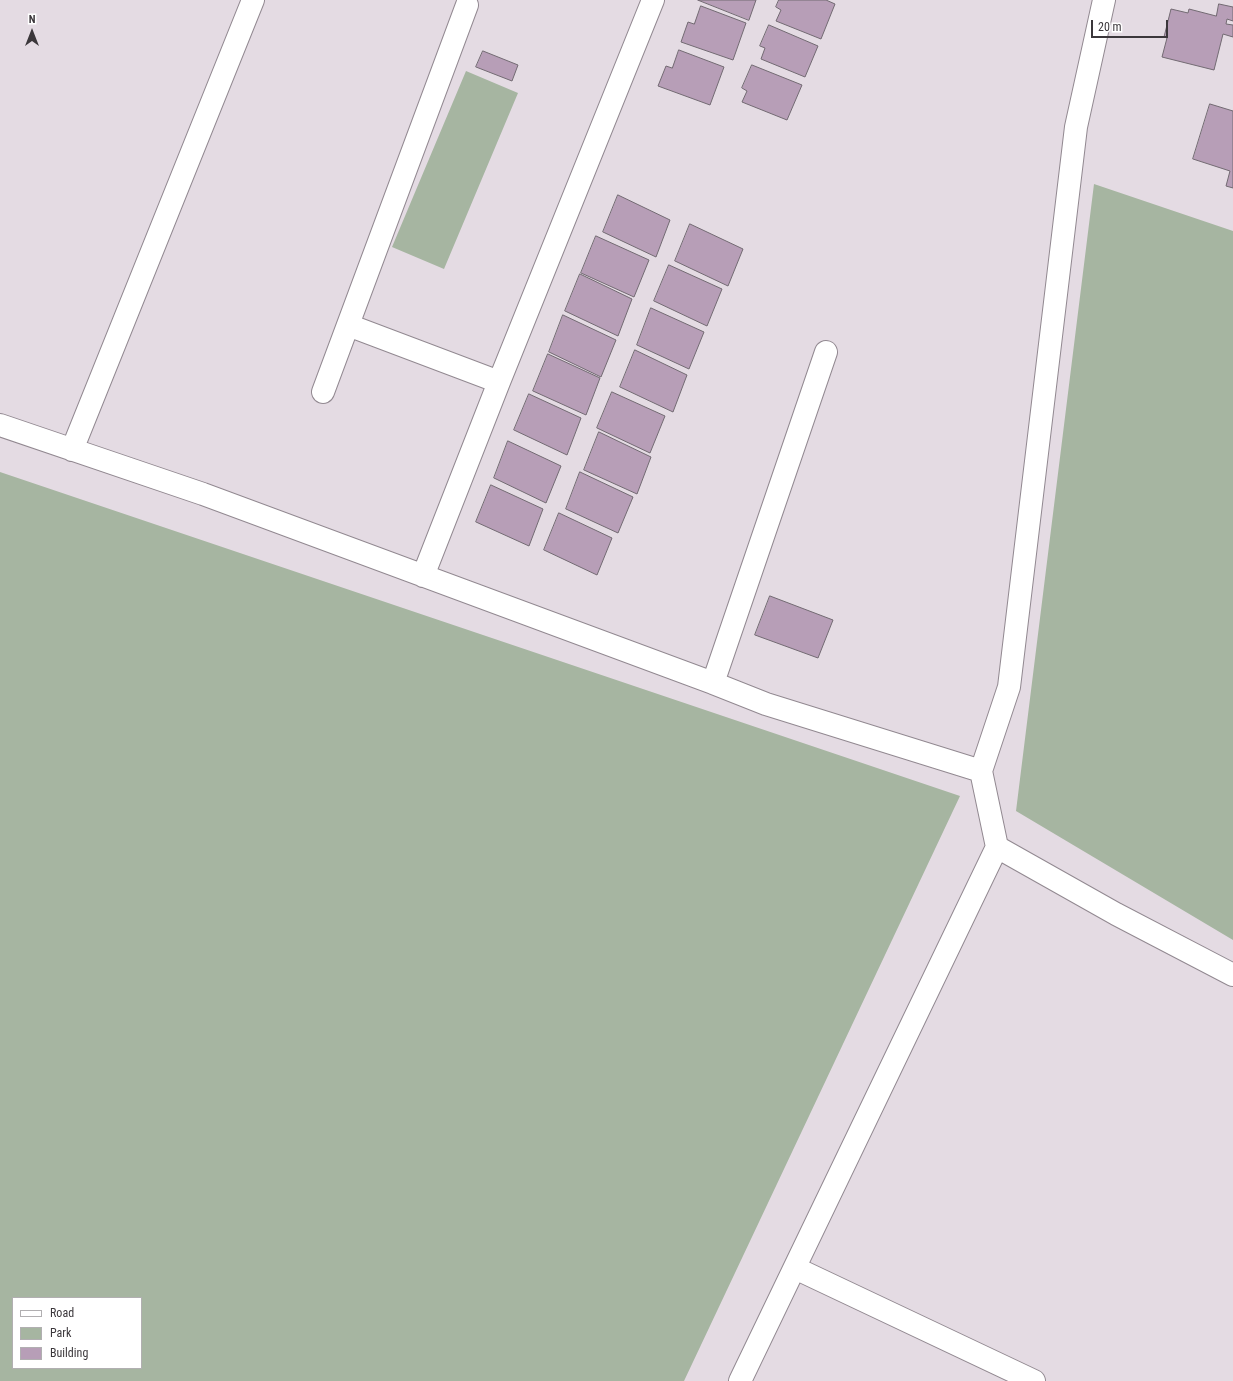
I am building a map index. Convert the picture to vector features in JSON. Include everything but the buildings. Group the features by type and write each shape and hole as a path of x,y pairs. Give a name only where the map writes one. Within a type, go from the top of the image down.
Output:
{"street":[{"path":"72,450 253,0"},
{"path":"423,576 499,382 653,0"},
{"path":"740,1381 997,847 981,771 1009,687 1076,127 1104,0"},
{"path":"323,392 467,5"},
{"path":"348,325 499,382"},
{"path":"713,683 826,352"},
{"path":"0,425 203,494 766,704 981,771"},
{"path":"997,847 1116,914 1233,975"},
{"path":"795,1268 1034,1381"}],"green space":[{"path":"466,71 518,93 444,269 392,247"},
{"path":"1094,184 1233,231 1233,940 1016,811"},
{"path":"0,472 960,796 684,1381 0,1381"}]}
